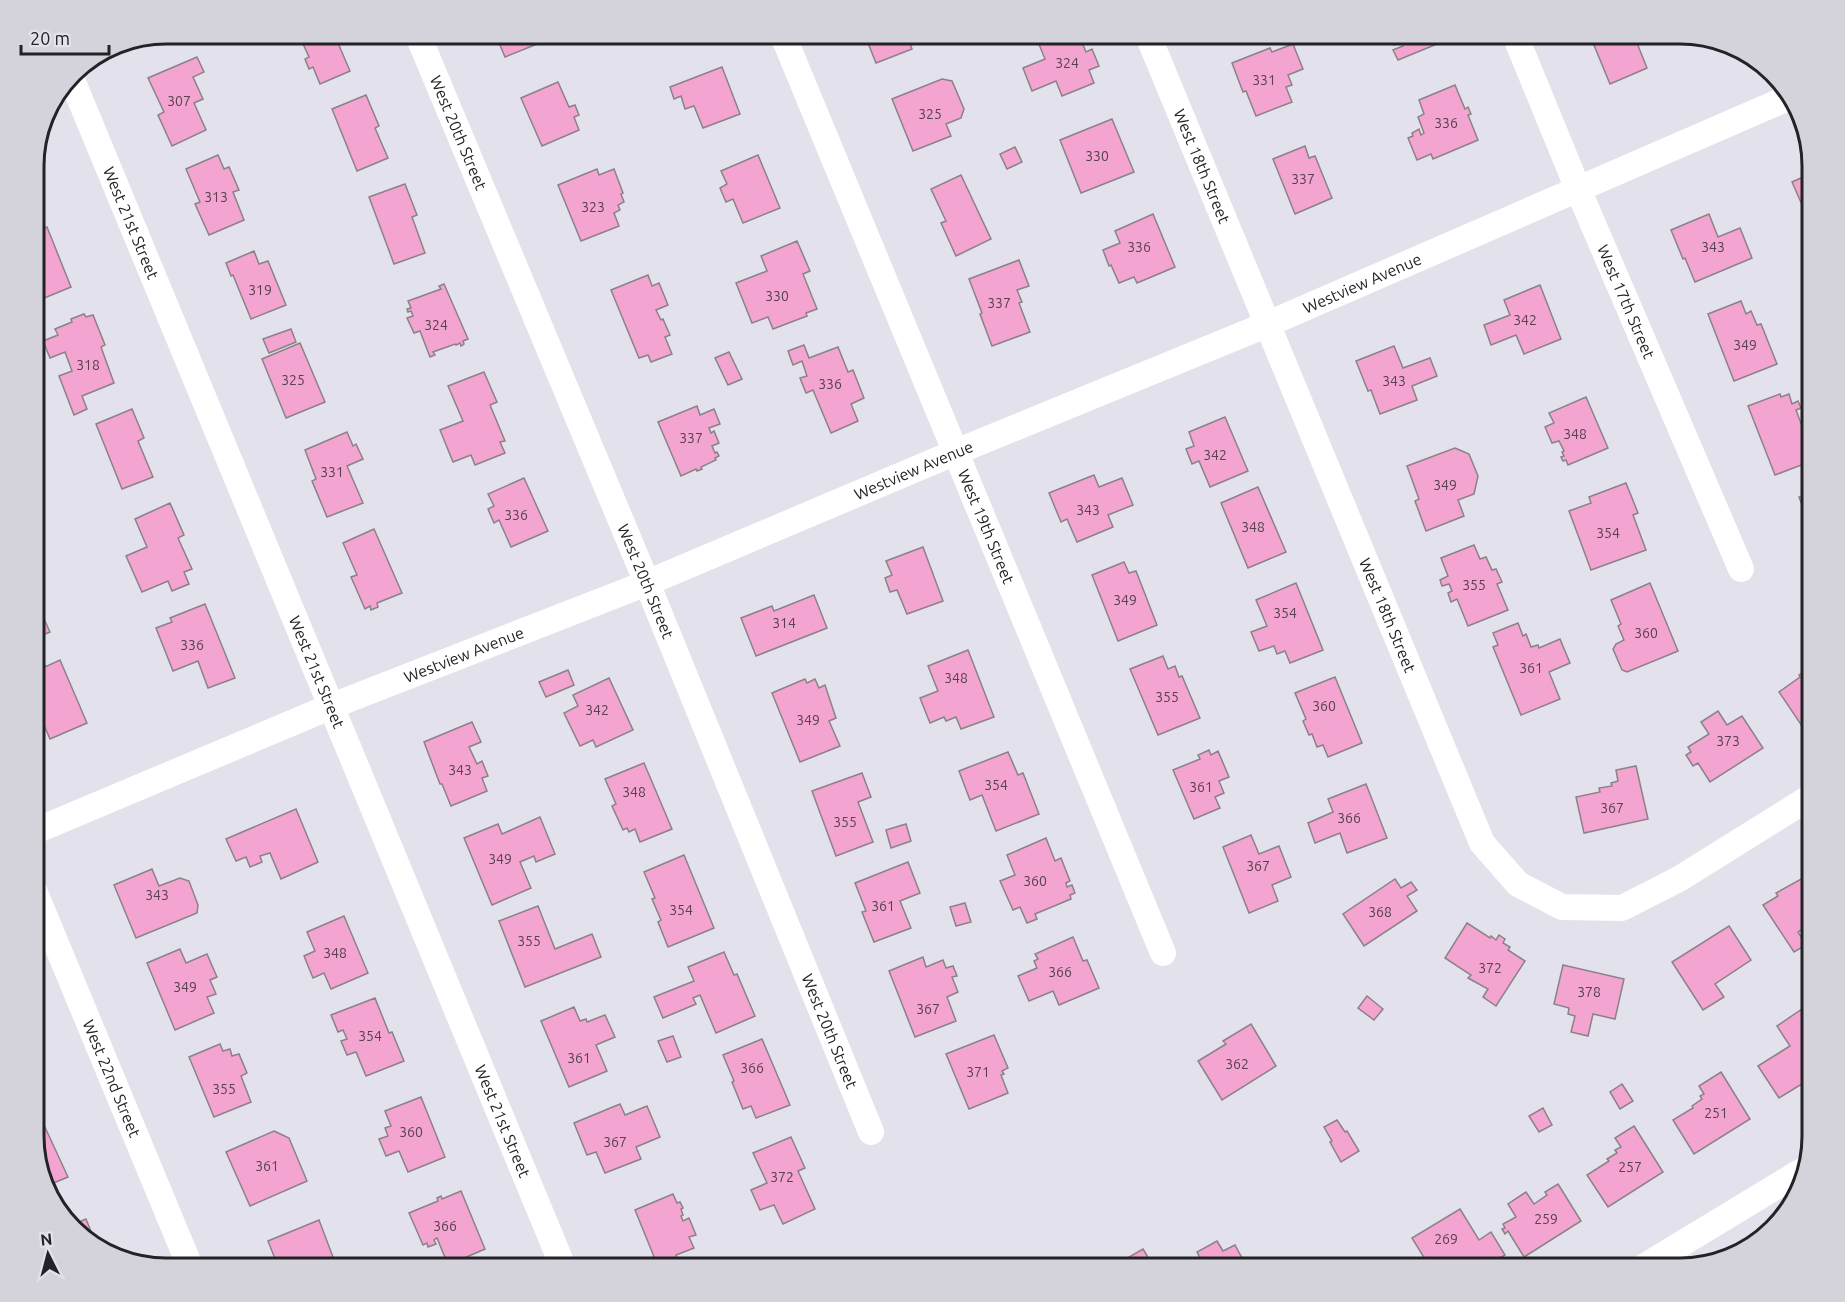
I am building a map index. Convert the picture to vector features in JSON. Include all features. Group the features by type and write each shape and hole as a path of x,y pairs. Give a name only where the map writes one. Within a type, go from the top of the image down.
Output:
{"street":[{"name":"West 20th Street","path":"422,44 647,583 871,1131"},
{"name":"West 19th Street","path":"787,44 1162,952"},
{"name":"West 18th Street","path":"1152,44 1482,843 1518,884 1562,907 1622,908 1679,879 1802,802"},
{"name":"West 17th Street","path":"1519,44 1578,189 1741,569"},
{"name":"West 21st Street","path":"74,85 559,1258"},
{"name":"Westview Avenue","path":"44,827 333,706 647,583 956,452 1268,324 1783,100"},
{"name":"West 22nd Street","path":"44,915 186,1258"},
{"path":"1658,1258 1795,1175"}],"building":[{"path":"303,44 338,44 350,71 320,84 313,67 309,69 305,59 309,57"},
{"path":"500,44 537,44 505,57"},
{"path":"868,44 910,44 912,49 876,63"},
{"path":"1039,44 1083,44 1086,52 1092,49 1099,66 1089,70 1094,83 1062,96 1056,81 1032,91 1023,68 1045,59"},
{"path":"1293,44 1303,69 1288,75 1292,85 1286,87 1292,102 1256,116 1246,91 1243,92 1232,63 1270,48 1272,52"},
{"path":"1402,44 1437,44 1398,60 1393,50 1403,46"},
{"path":"1594,44 1637,44 1647,68 1610,84"},
{"path":"197,57 204,72 193,77 203,99 194,103 206,130 172,146 158,115 164,112 148,78"},
{"path":"722,67 740,114 703,128 694,106 685,109 681,96 674,99 670,87"},
{"path":"942,79 952,81 964,109 961,118 946,124 951,136 913,151 892,99"},
{"path":"558,82 569,107 575,105 579,115 574,117 579,130 542,146 521,98"},
{"path":"1455,85 1465,109 1468,107 1471,114 1468,115 1478,140 1433,159 1431,154 1417,160 1408,138 1419,129 1421,135 1424,133 1418,117 1424,114 1419,100"},
{"path":"366,95 379,126 375,128 388,158 357,171 332,109"},
{"path":"1112,119 1134,172 1081,193 1060,140"},
{"path":"1305,146 1309,158 1315,156 1332,198 1295,214 1273,159"},
{"path":"1015,147 1022,162 1007,169 1000,154"},
{"path":"218,155 224,169 229,167 239,190 233,192 244,220 209,235 195,204 200,202 186,169"},
{"path":"758,155 780,208 743,223 733,199 726,202 720,188 727,184 721,171"},
{"path":"597,169 599,175 614,169 624,202 618,205 620,210 614,213 619,226 581,241 558,185"},
{"path":"961,175 991,239 956,256 941,223 946,221 931,189"},
{"path":"1802,178 1802,205 1792,182"},
{"path":"405,184 417,215 412,217 425,253 394,264 369,197"},
{"path":"1153,214 1175,267 1137,283 1134,277 1119,283 1103,250 1120,243 1115,231"},
{"path":"1709,214 1718,237 1740,228 1752,258 1695,282 1671,230"},
{"path":"47,227 71,287 44,298 44,228"},
{"path":"797,241 810,271 803,274 817,309 806,313 807,316 773,329 768,317 752,323 736,283 767,271 761,256"},
{"path":"254,251 259,264 268,261 286,305 251,319 226,263"},
{"path":"1019,260 1029,286 1017,290 1022,302 1019,303 1030,332 992,346 969,279"},
{"path":"648,275 652,286 659,283 668,305 656,310 670,335 665,337 672,354 651,362 648,355 639,358 611,290"},
{"path":"444,284 468,339 463,341 464,344 461,346 460,343 455,344 433,352 435,355 430,357 420,331 414,333 407,318 413,316 407,309 411,308 408,301 441,289 439,286"},
{"path":"1540,285 1561,339 1524,354 1516,335 1491,345 1484,325 1510,315 1504,300"},
{"path":"1741,301 1746,314 1751,311 1757,325 1761,324 1777,364 1734,381 1708,314"},
{"path":"84,314 86,317 93,315 105,345 101,347 114,383 82,396 87,409 74,415 59,376 72,371 65,352 50,358 44,343 44,341 58,335 55,329 72,322 71,319"},
{"path":"291,329 296,342 269,353 263,339"},
{"path":"300,343 325,402 286,418 262,359"},
{"path":"804,345 809,358 838,347 848,372 853,370 864,398 851,404 858,421 831,433 813,390 806,393 800,378 807,376 802,361 793,365 788,351"},
{"path":"1394,346 1403,368 1430,358 1437,376 1412,386 1417,400 1380,414 1356,361"},
{"path":"729,352 742,379 728,385 715,358"},
{"path":"484,372 497,402 490,405 505,441 500,442 505,453 475,465 471,455 453,462 440,430 463,421 448,386"},
{"path":"1780,394 1781,397 1789,394 1792,404 1798,401 1801,408 1796,410 1802,426 1802,465 1775,475 1748,406"},
{"path":"1586,397 1608,448 1568,465 1561,457 1564,456 1562,452 1564,451 1559,441 1552,443 1545,427 1554,423 1549,413"},
{"path":"697,406 700,415 714,409 720,424 709,428 711,433 714,431 719,443 712,446 719,456 715,458 716,460 701,467 702,469 697,471 696,469 681,476 658,422"},
{"path":"132,409 144,438 138,441 153,477 122,489 96,424"},
{"path":"1225,417 1248,471 1210,487 1199,461 1192,464 1186,449 1194,446 1189,432"},
{"path":"347,432 353,446 356,444 363,459 347,466 363,503 327,517 312,481 316,479 305,450"},
{"path":"1455,448 1469,454 1478,476 1474,494 1458,500 1464,516 1426,531 1415,501 1419,499 1407,466"},
{"path":"1094,475 1099,487 1122,478 1133,505 1108,515 1113,527 1077,542 1067,519 1061,522 1049,493"},
{"path":"524,478 548,531 511,547 499,520 494,523 488,509 494,506 488,494"},
{"path":"1626,483 1638,513 1633,515 1646,550 1591,570 1569,511 1591,503 1589,497"},
{"path":"1258,487 1286,552 1248,568 1221,503"},
{"path":"170,503 184,535 178,538 192,569 184,572 189,584 172,591 168,581 142,592 126,556 147,547 135,519"},
{"path":"374,529 402,593 377,603 378,607 371,610 370,606 365,609 351,577 357,575 343,543"},
{"path":"1474,545 1480,559 1486,557 1492,570 1496,569 1502,582 1497,584 1508,610 1468,626 1457,599 1451,602 1448,593 1452,591 1449,584 1442,586 1440,580 1448,576 1441,558"},
{"path":"923,547 943,601 907,614 897,590 890,592 885,578 892,575 886,561"},
{"path":"1124,562 1129,573 1136,571 1157,625 1118,641 1092,575"},
{"path":"1296,583 1323,650 1290,663 1285,651 1277,654 1274,646 1259,651 1251,632 1267,626 1256,600"},
{"path":"1650,583 1678,651 1627,672 1622,670 1613,649 1616,644 1624,640 1618,626 1621,624 1611,600"},
{"path":"814,595 827,628 756,656 741,618 772,606 774,611"},
{"path":"205,604 235,678 208,688 198,661 173,671 156,628 172,622 170,618"},
{"path":"44,619 50,632 44,634"},
{"path":"1518,623 1531,647 1538,645 1539,648 1560,639 1570,663 1549,672 1560,699 1521,715 1493,647 1498,645 1493,633"},
{"path":"968,650 994,717 961,729 956,717 946,721 944,717 930,723 920,698 938,691 928,666"},
{"path":"1163,656 1168,669 1175,666 1179,677 1182,676 1200,718 1158,735 1130,669"},
{"path":"60,660 87,723 50,739 44,725 44,663 45,667"},
{"path":"568,670 574,685 546,697 539,682"},
{"path":"1802,673 1802,726 1779,692 1800,677"},
{"path":"1335,677 1362,743 1328,757 1323,745 1317,747 1312,734 1309,735 1303,721 1306,719 1295,693"},
{"path":"609,678 633,730 596,747 593,740 580,746 564,713 578,706 573,695"},
{"path":"805,679 807,683 815,679 819,688 825,685 836,718 829,721 840,746 800,762 772,693"},
{"path":"1718,711 1727,725 1742,716 1763,748 1710,782 1698,763 1693,766 1686,755 1691,752 1688,747 1709,734 1701,722"},
{"path":"472,722 481,742 469,747 477,764 482,761 488,776 482,778 487,791 451,806 424,742"},
{"path":"1209,750 1211,755 1218,751 1229,777 1219,781 1224,793 1215,797 1220,808 1194,819 1173,770 1200,759 1198,755"},
{"path":"1008,752 1018,775 1023,773 1039,814 996,831 982,795 970,800 959,771"},
{"path":"644,763 672,829 640,842 635,829 629,832 627,828 623,830 612,806 616,804 605,779"},
{"path":"1636,766 1648,819 1584,833 1576,797 1600,792 1599,788 1612,786 1611,783 1618,781 1616,770"},
{"path":"862,773 871,797 858,802 873,842 836,856 812,791"},
{"path":"1366,784 1387,838 1347,853 1340,833 1315,843 1308,823 1333,812 1328,799"},
{"path":"296,809 318,862 281,879 270,853 260,856 262,862 250,867 246,857 236,861 226,839"},
{"path":"540,817 555,854 536,862 534,856 520,862 531,888 492,905 464,838 498,824 502,834"},
{"path":"906,824 911,841 891,848 886,830"},
{"path":"1251,835 1259,854 1279,846 1291,877 1272,885 1278,901 1249,913 1223,847"},
{"path":"1046,838 1055,861 1061,858 1070,881 1066,883 1067,887 1072,885 1075,893 1070,895 1071,899 1035,914 1037,919 1027,923 1020,907 1013,910 1000,881 1015,875 1007,855"},
{"path":"684,855 714,928 668,947 658,922 661,920 652,899 655,898 644,872"},
{"path":"908,862 920,893 900,901 911,928 874,942 862,912 866,911 855,883"},
{"path":"152,869 159,886 180,878 189,881 198,905 197,913 136,938 114,885"},
{"path":"1395,879 1401,888 1411,882 1417,890 1407,896 1417,911 1364,946 1343,914"},
{"path":"1802,879 1802,929 1798,932 1802,938 1802,947 1794,952 1763,905 1778,896 1776,893"},
{"path":"965,903 971,922 956,926 950,907"},
{"path":"538,906 555,949 592,934 601,957 525,987 499,921"},
{"path":"344,916 368,973 331,989 324,973 313,978 304,956 315,951 307,932"},
{"path":"1467,923 1490,938 1491,936 1496,940 1499,935 1505,939 1503,943 1510,947 1508,950 1525,961 1496,1006 1483,997 1488,989 1468,978 1471,975 1445,958"},
{"path":"1729,926 1751,960 1715,984 1724,997 1703,1010 1672,962"},
{"path":"1073,937 1083,961 1087,960 1099,988 1059,1005 1053,991 1029,1001 1018,976 1037,968 1034,961 1038,959 1035,954"},
{"path":"180,949 186,963 207,954 217,977 210,980 216,994 207,997 214,1013 175,1030 147,963"},
{"path":"724,952 734,975 737,974 755,1016 716,1033 700,995 693,998 696,1004 663,1018 654,997 694,981 688,967"},
{"path":"923,957 926,967 943,960 946,968 953,966 957,976 952,977 958,992 947,997 956,1021 915,1037 889,971"},
{"path":"1563,965 1624,979 1615,1019 1593,1014 1588,1036 1571,1032 1575,1016 1568,1014 1569,1008 1554,1004"},
{"path":"1367,996 1383,1009 1374,1020 1358,1008"},
{"path":"375,998 389,1033 392,1032 404,1061 366,1076 356,1052 347,1055 341,1041 347,1039 343,1030 338,1032 331,1015"},
{"path":"574,1007 580,1021 586,1019 587,1022 605,1015 615,1037 596,1045 607,1071 569,1087 541,1021"},
{"path":"1802,1009 1802,1084 1779,1098 1758,1066 1790,1046 1777,1026"},
{"path":"1251,1024 1276,1066 1222,1100 1198,1061 1226,1044 1223,1041"},
{"path":"994,1035 1008,1068 1002,1071 1004,1074 1001,1075 1008,1093 969,1109 946,1054"},
{"path":"673,1036 681,1057 667,1062 658,1041"},
{"path":"762,1039 790,1105 756,1118 751,1106 743,1109 723,1055"},
{"path":"220,1044 223,1051 230,1049 232,1056 239,1054 247,1073 241,1076 251,1102 214,1117 189,1057"},
{"path":"1721,1072 1750,1119 1694,1154 1673,1120 1693,1108 1692,1106 1702,1099 1700,1096 1704,1094 1699,1086"},
{"path":"1622,1084 1633,1101 1620,1109 1610,1092"},
{"path":"421,1097 445,1157 408,1172 399,1151 386,1156 379,1139 388,1136 385,1128 391,1126 385,1111"},
{"path":"620,1104 625,1115 647,1106 660,1137 636,1147 641,1159 605,1173 596,1152 587,1155 574,1123"},
{"path":"1543,1108 1552,1125 1539,1132 1529,1116"},
{"path":"1337,1120 1359,1151 1341,1162 1324,1127"},
{"path":"44,1125 68,1177 53,1183 46,1161"},
{"path":"1634,1126 1663,1172 1608,1207 1587,1175 1617,1153 1615,1150 1621,1147 1615,1138"},
{"path":"274,1131 289,1138 307,1181 250,1206 226,1152"},
{"path":"791,1137 805,1168 798,1171 815,1209 783,1224 774,1205 760,1210 751,1190 767,1183 753,1153"},
{"path":"1558,1184 1581,1221 1524,1257 1508,1231 1505,1234 1502,1229 1505,1228 1503,1224 1516,1217 1508,1204 1526,1192 1534,1204 1547,1195 1545,1192"},
{"path":"461,1191 485,1249 464,1258 445,1258 437,1238 434,1240 436,1244 428,1247 427,1243 423,1245 409,1213 438,1201 437,1198 441,1196 442,1199"},
{"path":"673,1194 677,1203 680,1202 683,1208 681,1216 683,1221 689,1218 696,1235 689,1237 694,1248 676,1255 677,1258 655,1258 635,1210"},
{"path":"1460,1209 1479,1240 1491,1232 1505,1255 1500,1258 1424,1258 1412,1238"},
{"path":"86,1219 92,1234 79,1222"},
{"path":"319,1220 333,1257 275,1258 268,1241"},
{"path":"1217,1241 1223,1251 1235,1245 1242,1258 1200,1258 1197,1252"},
{"path":"1143,1249 1148,1258 1127,1258"}]}
